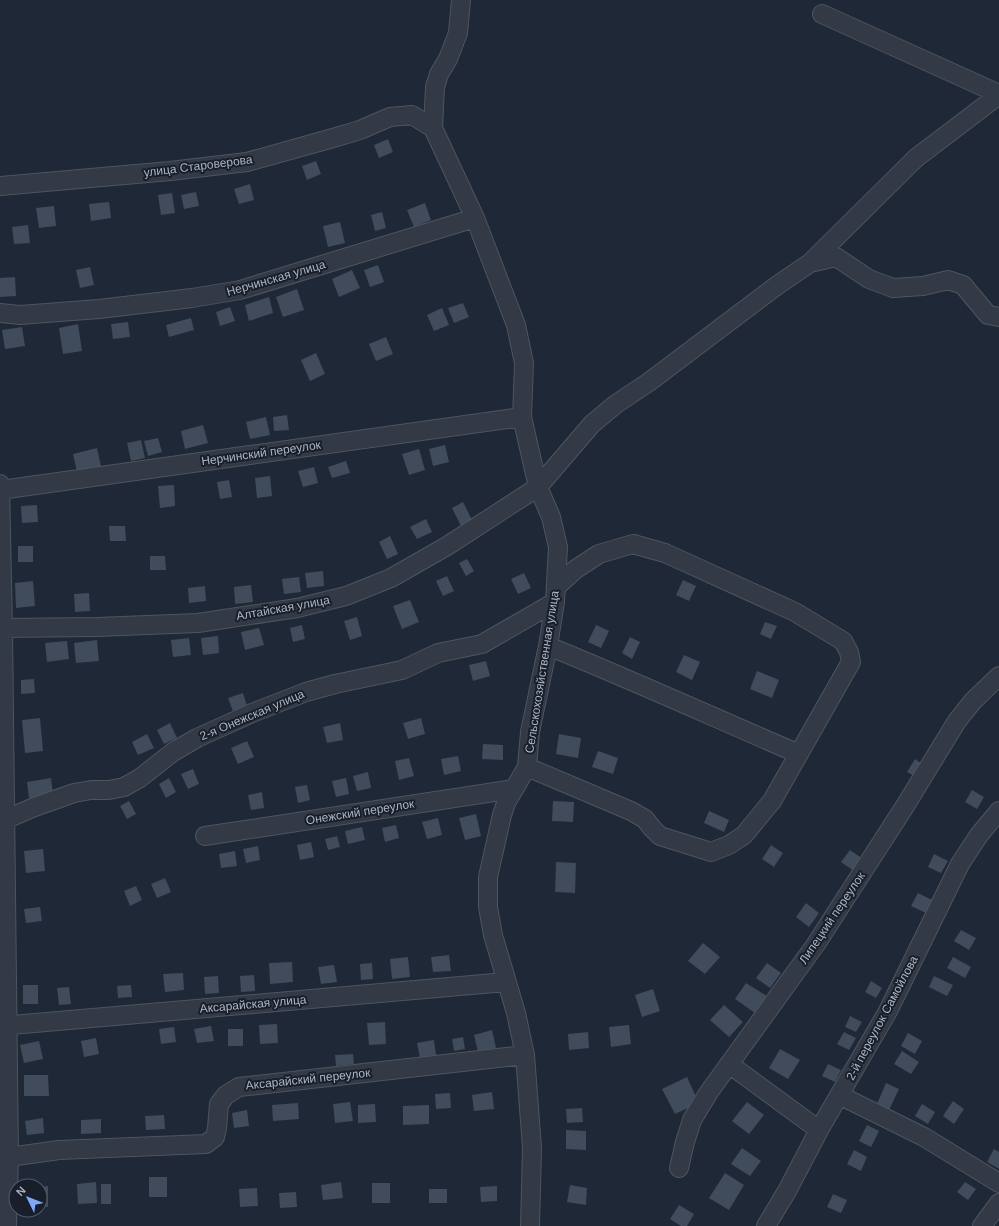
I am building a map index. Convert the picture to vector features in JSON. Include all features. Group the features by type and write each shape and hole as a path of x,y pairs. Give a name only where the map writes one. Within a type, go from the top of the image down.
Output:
{"street":[{"path":"434,128 435,87 439,74 448,59 458,33 462,0"},
{"path":"810,263 916,158 999,95 822,14"},
{"name":"улица Староверова","path":"0,186 170,171 247,162 360,130 390,117 412,115 434,128"},
{"name":"Сельскохозяйственная улица","path":"434,128 450,166 476,218 516,325 524,363 522,417 538,488 551,517 558,547 555,595 548,646 530,732 527,768 506,803 488,877 488,907 493,935 516,1013 525,1055 532,1148 530,1226"},
{"name":"Нерчинская улица","path":"0,313 20,315 99,309 192,298 240,290 476,218"},
{"path":"810,263 836,257 868,279 893,288 923,286 948,280 963,285 988,314 999,317"},
{"name":"Алтайская улица","path":"2,628 98,627 198,623 297,608 346,596 391,578 447,546 538,488 592,424 616,404 648,382 779,284 810,263"},
{"name":"Нерчинский переулок","path":"0,490 522,417"},
{"path":"0,484 4,1026 9,1157 7,1226"},
{"name":"2-я Онежская улица","path":"3,821 32,808 74,793 124,787 140,778 173,752 197,738 252,713 306,692 335,684 402,670 438,653 482,644 555,595 576,569 599,554 633,544 665,553 795,612 843,641 850,652 851,662 798,754"},
{"path":"527,768 631,811 645,819 660,836 711,852 729,846 744,835 772,801 798,754 656,691 548,646"},
{"name":"Липецкий переулок","path":"679,1168 692,1120 709,1092 816,944 905,806 957,721 973,701 999,676"},
{"name":"Онежский переулок","path":"205,836 514,789"},
{"name":"2-й переулок Самойлова","path":"766,1226 787,1191 819,1130 888,1011 960,864 979,835 999,811"},
{"name":"Аксарайская улица","path":"4,1026 506,982"},
{"name":"Аксарайский переулок","path":"9,1157 59,1150 206,1144 214,1138 217,1128 219,1104 226,1095 238,1087 525,1055"},
{"path":"729,1064 819,1130"},
{"path":"839,1095 924,1137 999,1183"},
{"path":"982,1226 999,1203"}],"building":[{"path":"388,139 393,152 379,158 374,145"},
{"path":"316,161 321,174 307,180 302,166"},
{"path":"250,184 254,200 239,204 234,189"},
{"path":"196,192 199,206 184,209 181,195"},
{"path":"172,193 175,213 161,215 158,195"},
{"path":"109,202 111,218 91,221 89,204"},
{"path":"425,203 431,220 414,227 407,210"},
{"path":"54,206 56,226 39,228 36,208"},
{"path":"382,212 386,228 375,231 371,215"},
{"path":"340,222 345,243 328,247 323,226"},
{"path":"28,225 30,243 14,244 12,227"},
{"path":"378,265 384,282 370,287 364,270"},
{"path":"90,267 94,285 80,288 76,270"},
{"path":"352,270 360,288 339,297 332,279"},
{"path":"15,277 16,296 0,297 0,278"},
{"path":"297,289 304,310 283,317 276,297"},
{"path":"269,297 273,313 249,321 245,305"},
{"path":"463,303 469,317 454,323 448,308"},
{"path":"230,307 235,321 220,326 216,312"},
{"path":"442,308 449,325 434,331 427,315"},
{"path":"191,318 194,330 169,337 166,325"},
{"path":"128,322 130,337 113,339 111,324"},
{"path":"78,324 82,351 63,354 59,328"},
{"path":"22,327 25,346 5,349 2,330"},
{"path":"386,337 393,354 376,361 369,344"},
{"path":"316,353 325,374 310,381 301,360"},
{"path":"287,415 289,430 274,431 273,417"},
{"path":"266,417 270,435 250,439 246,422"},
{"path":"203,425 208,443 185,449 181,431"},
{"path":"158,438 162,452 148,456 144,441"},
{"path":"141,440 145,458 131,461 127,443"},
{"path":"445,445 449,462 433,466 429,449"},
{"path":"97,448 101,466 77,472 73,454"},
{"path":"419,449 425,470 409,475 402,454"},
{"path":"346,461 350,473 332,478 328,467"},
{"path":"314,467 318,483 303,487 298,471"},
{"path":"270,476 272,496 257,498 255,478"},
{"path":"229,480 232,497 220,499 217,482"},
{"path":"174,485 175,506 160,508 158,486"},
{"path":"463,502 472,520 461,526 452,508"},
{"path":"37,505 38,522 22,523 21,506"},
{"path":"426,519 432,532 417,539 410,527"},
{"path":"109,526 125,526 126,541 110,541"},
{"path":"390,536 398,554 387,559 379,542"},
{"path":"18,546 33,546 33,562 18,562"},
{"path":"150,556 165,556 166,570 150,570"},
{"path":"467,559 474,571 466,576 459,563"},
{"path":"323,571 324,586 307,588 305,573"},
{"path":"524,573 531,588 518,594 511,579"},
{"path":"447,576 454,591 443,596 436,581"},
{"path":"299,577 301,592 284,594 282,579"},
{"path":"683,580 696,586 689,601 676,595"},
{"path":"33,581 35,606 16,608 15,583"},
{"path":"251,585 253,602 235,604 234,587"},
{"path":"205,586 206,601 189,603 188,588"},
{"path":"89,593 90,611 75,612 74,594"},
{"path":"410,600 419,622 402,629 393,606"},
{"path":"357,617 362,636 350,640 344,621"},
{"path":"765,622 777,626 771,639 760,634"},
{"path":"302,625 305,639 293,642 290,628"},
{"path":"596,625 609,631 601,648 588,642"},
{"path":"259,628 264,645 245,650 241,632"},
{"path":"218,636 219,653 203,655 201,638"},
{"path":"630,637 640,642 632,659 622,653"},
{"path":"189,638 191,655 173,657 171,640"},
{"path":"97,640 99,661 76,663 74,643"},
{"path":"67,641 69,659 47,662 45,643"},
{"path":"684,655 700,662 692,680 676,672"},
{"path":"486,661 490,676 473,681 469,665"},
{"path":"757,671 779,680 772,698 750,689"},
{"path":"34,679 35,693 21,694 21,680"},
{"path":"243,693 248,709 234,714 228,698"},
{"path":"40,718 43,751 25,753 22,720"},
{"path":"421,718 425,734 408,739 403,723"},
{"path":"170,723 177,738 164,744 157,730"},
{"path":"340,723 343,740 327,743 323,727"},
{"path":"147,734 154,748 138,755 132,742"},
{"path":"559,734 581,738 578,758 556,754"},
{"path":"247,741 254,757 238,764 231,748"},
{"path":"483,744 503,745 503,760 482,759"},
{"path":"598,751 618,758 613,774 592,767"},
{"path":"458,756 461,771 444,775 441,759"},
{"path":"409,758 414,776 399,780 395,761"},
{"path":"915,759 925,766 918,778 907,772"},
{"path":"193,769 199,784 188,789 181,774"},
{"path":"368,772 371,788 357,791 353,776"},
{"path":"51,778 53,794 29,798 27,782"},
{"path":"169,778 176,792 166,798 159,784"},
{"path":"346,778 349,794 336,797 332,781"},
{"path":"307,785 310,800 298,803 295,787"},
{"path":"972,790 984,797 977,809 965,802"},
{"path":"262,792 264,808 251,810 248,795"},
{"path":"129,801 136,814 127,819 120,806"},
{"path":"553,801 574,802 573,822 552,821"},
{"path":"709,811 729,820 724,832 704,823"},
{"path":"476,814 481,836 465,840 459,818"},
{"path":"438,818 442,835 427,839 422,822"},
{"path":"396,825 399,838 385,842 382,828"},
{"path":"362,827 365,840 348,844 345,831"},
{"path":"337,836 340,847 328,850 325,839"},
{"path":"311,842 314,857 300,860 297,845"},
{"path":"771,845 783,853 774,867 762,859"},
{"path":"258,846 260,860 246,863 243,849"},
{"path":"43,849 45,871 26,873 24,851"},
{"path":"850,850 863,859 854,871 841,862"},
{"path":"235,851 237,866 221,868 219,854"},
{"path":"934,854 948,861 941,873 928,867"},
{"path":"556,862 576,863 575,893 555,892"},
{"path":"165,878 171,892 157,898 151,884"},
{"path":"136,886 142,900 130,906 124,891"},
{"path":"918,893 932,900 926,913 911,906"},
{"path":"806,903 819,913 809,927 796,917"},
{"path":"40,907 42,921 26,923 24,909"},
{"path":"961,930 976,938 969,950 954,941"},
{"path":"703,943 720,957 705,974 688,961"},
{"path":"449,955 451,971 433,972 431,957"},
{"path":"408,957 410,977 392,979 390,959"},
{"path":"953,957 971,967 965,978 947,968"},
{"path":"292,962 293,982 270,984 269,963"},
{"path":"372,963 373,979 361,980 360,964"},
{"path":"767,963 781,973 770,988 756,978"},
{"path":"334,965 337,982 321,984 318,967"},
{"path":"183,973 184,990 165,992 163,974"},
{"path":"254,975 255,991 241,992 240,976"},
{"path":"218,976 219,993 205,994 204,977"},
{"path":"934,976 953,985 947,996 929,987"},
{"path":"871,981 882,988 876,998 865,992"},
{"path":"746,983 767,996 755,1013 735,999"},
{"path":"23,985 38,985 38,1004 23,1004"},
{"path":"131,985 132,997 118,998 117,986"},
{"path":"69,987 71,1004 59,1005 57,988"},
{"path":"653,989 660,1011 642,1017 635,995"},
{"path":"724,1005 743,1022 729,1037 710,1020"},
{"path":"850,1016 862,1022 856,1032 845,1027"},
{"path":"385,1022 386,1044 369,1045 367,1023"},
{"path":"277,1024 278,1043 260,1044 259,1025"},
{"path":"629,1025 631,1044 611,1047 609,1027"},
{"path":"211,1026 214,1041 197,1043 194,1029"},
{"path":"174,1027 176,1042 161,1044 159,1029"},
{"path":"228,1029 243,1029 243,1046 228,1046"},
{"path":"492,1030 496,1048 478,1052 474,1035"},
{"path":"588,1032 589,1048 569,1050 568,1034"},
{"path":"844,1032 856,1038 849,1050 837,1044"},
{"path":"908,1033 922,1041 915,1054 901,1046"},
{"path":"463,1037 465,1049 454,1051 452,1039"},
{"path":"96,1038 99,1054 84,1057 81,1041"},
{"path":"434,1040 436,1055 420,1058 417,1043"},
{"path":"39,1041 43,1059 24,1063 20,1045"},
{"path":"780,1049 800,1060 788,1079 769,1068"},
{"path":"902,1051 919,1062 911,1074 894,1064"},
{"path":"353,1054 354,1064 336,1066 335,1055"},
{"path":"828,1064 841,1070 835,1082 822,1076"},
{"path":"24,1075 48,1075 49,1096 24,1096"},
{"path":"687,1077 699,1103 675,1114 662,1089"},
{"path":"886,1083 899,1089 889,1110 877,1104"},
{"path":"492,1092 494,1109 474,1111 472,1095"},
{"path":"450,1093 451,1108 436,1109 435,1094"},
{"path":"953,1101 964,1109 954,1124 943,1116"},
{"path":"350,1102 353,1121 335,1123 333,1104"},
{"path":"747,1102 764,1115 749,1134 732,1121"},
{"path":"298,1103 299,1119 273,1121 272,1105"},
{"path":"375,1104 376,1122 358,1123 358,1105"},
{"path":"922,1104 935,1112 928,1124 915,1116"},
{"path":"429,1105 429,1124 403,1125 403,1106"},
{"path":"582,1108 583,1122 567,1123 566,1109"},
{"path":"247,1110 249,1126 234,1128 232,1113"},
{"path":"164,1115 165,1129 146,1130 145,1116"},
{"path":"43,1118 44,1133 27,1135 25,1121"},
{"path":"101,1119 101,1133 81,1134 81,1120"},
{"path":"867,1125 879,1131 871,1147 859,1141"},
{"path":"566,1130 586,1131 586,1150 566,1149"},
{"path":"742,1148 761,1161 750,1176 731,1164"},
{"path":"994,1149 999,1152 999,1169 987,1162"},
{"path":"854,1150 867,1157 861,1171 847,1164"},
{"path":"725,1173 744,1185 729,1210 709,1198"},
{"path":"149,1177 167,1177 167,1197 149,1197"},
{"path":"96,1182 97,1203 78,1204 77,1184"},
{"path":"341,1182 343,1198 323,1200 321,1185"},
{"path":"965,1182 976,1189 968,1200 957,1192"},
{"path":"372,1183 390,1183 390,1203 372,1203"},
{"path":"101,1184 111,1184 111,1204 101,1204"},
{"path":"570,1185 587,1188 586,1205 567,1202"},
{"path":"497,1186 497,1201 481,1202 480,1187"},
{"path":"257,1188 258,1206 240,1207 239,1189"},
{"path":"429,1189 447,1189 447,1203 429,1203"},
{"path":"296,1192 297,1207 280,1208 279,1193"},
{"path":"833,1194 847,1200 841,1213 827,1207"},
{"path":"679,1205 694,1214 687,1226 681,1226 670,1219"}]}
